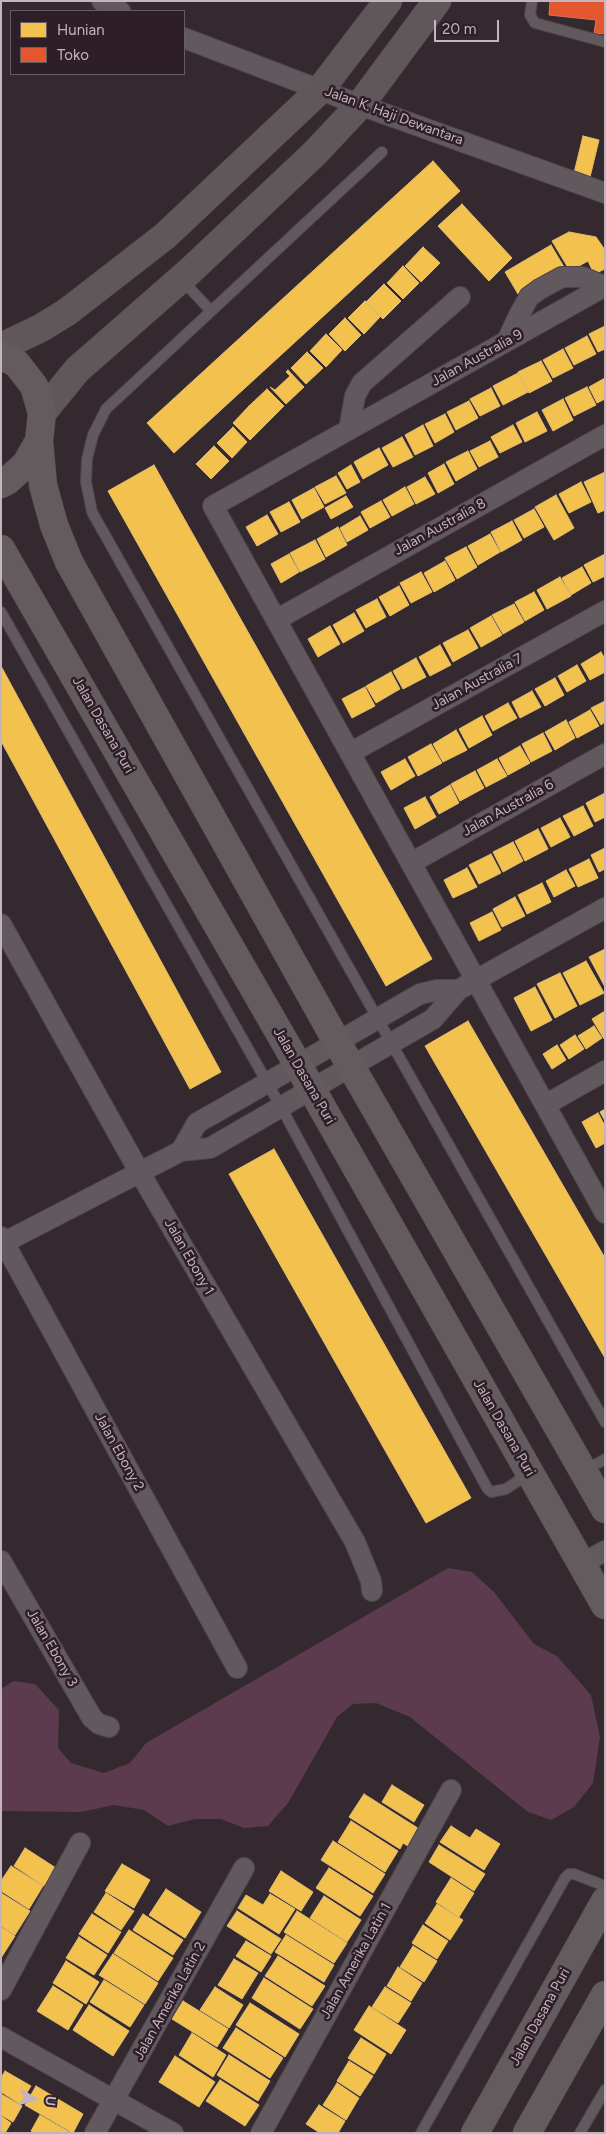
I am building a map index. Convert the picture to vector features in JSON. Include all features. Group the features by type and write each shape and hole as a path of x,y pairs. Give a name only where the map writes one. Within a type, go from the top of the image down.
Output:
{"main road":[{"path":"1,355 17,364 34,386 42,413 38,441 43,485 54,525 69,562 337,1042 594,1465 605,1509"},
{"path":"1,484 8,482 26,464 38,441"},
{"name":"Jalan Dasana Puri","path":"1,549 312,1089 581,1564 602,1594"},
{"name":"Jalan Dasana Puri","path":"475,2133 605,1901"},
{"path":"527,2133 605,1995"}],"street":[{"path":"102,1 118,10"},
{"path":"1,346 41,328 67,312 165,236 320,90 388,1"},
{"path":"42,413 77,370 180,279 315,153 360,105 437,1"},
{"name":"Jalan K. Haji Dewantara","path":"185,38 360,105 605,193"},
{"path":"506,341 529,297 540,289 562,277 582,277 605,286"},
{"name":"Jalan Australia 9","path":"276,620 213,506 605,286"},
{"path":"350,430 355,396 362,383 460,297"},
{"name":"Jalan Australia 8","path":"276,620 605,435"},
{"name":"Jalan Australia 7","path":"350,753 605,611"},
{"path":"276,620 605,1213"},
{"name":"Jalan Australia 6","path":"411,863 605,754"},
{"path":"2,1241 182,1151 210,1148 434,1019 458,990 605,908"},
{"name":"Jalan Ebony 1","path":"1,924 140,1173 355,1542 371,1581 372,1591"},
{"path":"182,1151 197,1123 420,994 437,990 458,990"},
{"path":"545,1104 605,1071"},
{"name":"Jalan Ebony 2","path":"2,1241 237,1668"},
{"path":"581,1564 605,1551"},
{"name":"Jalan Ebony 3","path":"1,1560 92,1718 99,1724 109,1728"},
{"name":"Jalan Amerika Latin 1","path":"261,2133 451,1790"},
{"path":"1,1990 80,1843"},
{"name":"Jalan Amerika Latin 2","path":"96,2133 244,1868"},
{"path":"1,2037 173,2133"}],"lane":[{"path":"532,1 530,15 535,23 605,42"},
{"path":"382,152 210,310 106,409 93,435 87,459 86,482 92,512 605,1422"},
{"path":"180,279 210,310"},
{"path":"1,612 281,1107 487,1488 491,1492 506,1489 529,1473"},
{"path":"421,2133 565,1878 569,1874 574,1874 605,1886"},
{"path":"580,2133 605,2090"}],"shaded area":[{"path":"448,1568 472,1572 494,1592 534,1644 557,1656 591,1695 600,1737 593,1783 574,1807 551,1820 528,1812 410,1717 376,1703 353,1704 337,1717 288,1803 268,1826 244,1828 221,1819 195,1819 168,1826 144,1810 114,1805 81,1812 1,1811 1,1689 13,1681 35,1684 59,1710 58,1748 71,1763 104,1773 130,1763 146,1743"}],"building: Hunian":[{"path":"583,136 599,140 590,177 574,173"},
{"path":"433,161 460,191 174,453 147,423"},
{"path":"462,204 512,258 489,281 438,226"},
{"path":"569,232 596,237 605,250 605,269 594,274 588,261 570,271 552,241"},
{"path":"551,245 564,267 518,294 505,272"},
{"path":"423,247 440,263 421,282 405,266"},
{"path":"403,266 419,283 403,299 387,283"},
{"path":"384,284 401,301 383,319 366,302"},
{"path":"365,301 380,317 364,334 348,318"},
{"path":"345,318 361,335 345,351 329,334"},
{"path":"605,326 605,349 598,352 589,334"},
{"path":"326,334 342,350 326,367 310,351"},
{"path":"587,336 596,354 574,365 565,348"},
{"path":"563,349 573,368 553,378 543,360"},
{"path":"307,352 323,368 306,384 291,368"},
{"path":"541,361 552,381 529,393 518,372"},
{"path":"288,370 304,387 286,404 270,387 275,390 290,376 286,372"},
{"path":"518,373 528,392 503,405 493,386"},
{"path":"605,378 605,399 597,403 589,387"},
{"path":"587,387 596,405 574,416 565,398"},
{"path":"491,388 500,406 480,416 470,399"},
{"path":"267,389 284,406 266,424 249,406"},
{"path":"563,399 573,420 553,431 542,410"},
{"path":"469,401 478,418 456,430 447,412"},
{"path":"249,406 266,424 250,440 233,423"},
{"path":"537,412 547,431 525,442 516,423"},
{"path":"445,414 454,432 435,443 425,424"},
{"path":"423,425 433,446 415,455 405,435"},
{"path":"513,425 522,442 500,453 491,437"},
{"path":"233,427 247,442 232,458 217,443"},
{"path":"402,437 413,457 393,467 382,448"},
{"path":"490,441 498,457 479,467 470,451"},
{"path":"214,446 229,461 211,479 196,464"},
{"path":"379,448 388,465 363,479 354,462"},
{"path":"468,451 477,469 456,481 446,462"},
{"path":"444,464 454,484 438,493 428,473"},
{"path":"154,465 432,959 386,986 108,491"},
{"path":"351,465 360,482 347,489 338,473"},
{"path":"605,472 605,510 598,513 584,482"},
{"path":"336,476 346,493 325,504 315,487"},
{"path":"425,477 435,494 416,504 407,487"},
{"path":"581,482 591,502 569,513 559,494"},
{"path":"405,487 414,504 392,516 383,500"},
{"path":"314,488 324,507 302,519 292,500"},
{"path":"556,495 574,528 554,540 535,507"},
{"path":"346,496 353,507 331,519 325,508"},
{"path":"381,501 390,517 370,528 361,512"},
{"path":"289,502 300,522 281,532 270,512"},
{"path":"534,509 544,527 524,538 514,520"},
{"path":"267,515 278,534 257,546 246,527"},
{"path":"360,516 368,530 347,542 340,528"},
{"path":"512,521 522,540 501,552 491,532"},
{"path":"338,527 347,545 326,557 317,539"},
{"path":"490,534 500,552 478,565 468,546"},
{"path":"315,540 325,559 300,572 290,553"},
{"path":"466,547 477,567 457,579 445,558"},
{"path":"289,554 299,572 281,583 271,564"},
{"path":"605,554 605,576 593,582 584,565"},
{"path":"445,561 455,580 434,592 424,573"},
{"path":"582,567 591,583 571,595 562,578"},
{"path":"421,572 432,592 411,603 400,583"},
{"path":"560,577 571,596 547,609 537,590"},
{"path":"399,586 409,605 390,616 379,597"},
{"path":"534,592 544,610 525,621 515,602"},
{"path":"377,599 386,617 366,628 356,610"},
{"path":"514,604 524,622 503,634 492,615"},
{"path":"354,613 364,631 343,643 333,625"},
{"path":"491,616 502,635 481,647 470,628"},
{"path":"330,626 340,644 318,657 308,639"},
{"path":"468,630 478,648 453,662 443,643"},
{"path":"440,645 451,665 430,676 419,657"},
{"path":"601,652 605,659 605,672 590,680 581,664"},
{"path":"416,658 426,677 403,689 393,671"},
{"path":"577,665 586,681 567,692 558,676"},
{"path":"1,666 221,1072 190,1089 1,741"},
{"path":"391,672 400,689 376,703 366,686"},
{"path":"555,678 564,695 545,706 535,689"},
{"path":"365,687 375,706 352,718 342,699"},
{"path":"532,691 541,707 520,718 512,702"},
{"path":"605,701 605,722 601,725 591,708"},
{"path":"508,703 517,718 493,731 485,716"},
{"path":"590,710 599,726 577,738 569,722"},
{"path":"482,716 492,735 469,748 459,729"},
{"path":"566,720 575,738 555,750 545,732"},
{"path":"456,730 467,750 443,762 433,744"},
{"path":"543,733 552,751 531,762 522,744"},
{"path":"431,744 442,763 418,776 408,757"},
{"path":"520,746 530,763 508,775 499,758"},
{"path":"405,759 415,776 391,790 381,772"},
{"path":"497,759 507,776 486,787 477,770"},
{"path":"475,771 484,788 460,801 451,784"},
{"path":"450,785 459,803 439,814 430,797"},
{"path":"605,793 605,817 595,822 586,803"},
{"path":"425,797 436,817 415,829 404,808"},
{"path":"583,806 593,826 574,836 563,816"},
{"path":"560,818 570,837 551,847 541,828"},
{"path":"538,829 548,849 525,861 515,841"},
{"path":"513,842 523,861 503,872 493,852"},
{"path":"605,848 605,869 599,872 591,855"},
{"path":"491,854 501,873 479,884 469,865"},
{"path":"589,859 598,878 578,887 569,869"},
{"path":"467,868 477,887 453,898 444,880"},
{"path":"566,870 575,886 554,897 546,881"},
{"path":"542,883 551,902 527,914 518,895"},
{"path":"515,897 525,916 502,927 493,909"},
{"path":"492,912 501,930 479,941 470,923"},
{"path":"605,949 605,987 589,957"},
{"path":"586,961 604,993 580,1005 563,973"},
{"path":"560,973 577,1006 555,1018 537,984"},
{"path":"535,987 552,1020 531,1031 514,998"},
{"path":"605,1011 605,1038 604,1039 592,1019"},
{"path":"468,1021 605,1258 605,1358 425,1046"},
{"path":"594,1026 602,1038 586,1049 578,1036"},
{"path":"575,1035 584,1049 569,1059 560,1045"},
{"path":"557,1045 566,1060 552,1069 543,1054"},
{"path":"605,1109 605,1121 600,1112"},
{"path":"598,1113 605,1126 605,1143 596,1148 582,1122"},
{"path":"274,1149 471,1498 426,1523 229,1174"},
{"path":"392,1785 424,1805 414,1822 382,1802"},
{"path":"364,1794 424,1832 413,1849 403,1843 400,1849 349,1817"},
{"path":"351,1821 398,1851 385,1872 338,1842"},
{"path":"451,1826 470,1838 476,1829 500,1844 484,1870 440,1842"},
{"path":"333,1841 385,1874 373,1893 321,1860"},
{"path":"439,1845 485,1874 474,1891 429,1862"},
{"path":"25,1848 56,1868 44,1886 14,1866"},
{"path":"122,1864 150,1880 134,1908 105,1891"},
{"path":"11,1866 43,1886 29,1909 1,1891 1,1881"},
{"path":"329,1868 373,1896 360,1916 316,1888"},
{"path":"281,1871 313,1892 301,1911 269,1891"},
{"path":"451,1878 474,1893 459,1917 436,1902"},
{"path":"166,1889 201,1912 185,1938 149,1915"},
{"path":"1,1893 30,1911 15,1935 1,1926"},
{"path":"106,1893 134,1911 121,1930 94,1912"},
{"path":"270,1894 295,1909 279,1934 238,1908 246,1895 263,1905"},
{"path":"324,1896 361,1920 347,1942 310,1918"},
{"path":"437,1904 463,1920 450,1940 425,1923"},
{"path":"237,1911 281,1939 271,1954 227,1926"},
{"path":"297,1911 347,1943 334,1963 284,1932"},
{"path":"92,1914 121,1932 108,1953 79,1934"},
{"path":"143,1914 183,1940 173,1955 133,1930"},
{"path":"423,1925 448,1941 437,1959 412,1943"},
{"path":"1,1927 15,1936 1,1958"},
{"path":"129,1930 173,1958 158,1981 114,1953"},
{"path":"286,1935 334,1965 324,1982 275,1952"},
{"path":"79,1937 107,1955 94,1975 66,1958"},
{"path":"246,1941 271,1956 261,1972 236,1956"},
{"path":"413,1946 437,1961 424,1982 400,1967"},
{"path":"113,1954 158,1983 145,2004 99,1975"},
{"path":"278,1956 325,1986 312,2006 265,1976"},
{"path":"234,1959 258,1973 242,1999 218,1985"},
{"path":"66,1961 99,1982 86,2004 53,1983"},
{"path":"398,1967 422,1983 411,2001 387,1986"},
{"path":"264,1978 313,2009 300,2029 252,1998"},
{"path":"104,1980 144,2005 130,2027 90,2002"},
{"path":"53,1986 83,2005 68,2030 37,2011"},
{"path":"215,1987 243,2005 229,2028 200,2010"},
{"path":"385,1987 411,2003 398,2023 372,2007"},
{"path":"183,2001 228,2029 217,2047 172,2019"},
{"path":"250,2003 299,2034 285,2057 236,2025"},
{"path":"89,2005 129,2031 113,2056 73,2030"},
{"path":"369,2006 406,2030 391,2054 354,2030"},
{"path":"236,2028 283,2058 270,2078 223,2048"},
{"path":"192,2033 226,2055 213,2077 179,2055"},
{"path":"361,2038 386,2054 374,2074 348,2058"},
{"path":"229,2055 270,2081 258,2101 217,2075"},
{"path":"175,2056 215,2082 199,2107 159,2082"},
{"path":"349,2061 373,2076 360,2096 337,2081"},
{"path":"5,2071 31,2086 20,2104 1,2092 1,2078"},
{"path":"220,2080 259,2105 245,2126 206,2101"},
{"path":"337,2083 359,2098 346,2120 323,2105"},
{"path":"36,2086 83,2114 73,2133 25,2105"},
{"path":"1,2094 22,2106 13,2122 1,2115"},
{"path":"319,2105 345,2121 338,2133 320,2133 306,2124"},
{"path":"40,2115 71,2133 34,2133 31,2131"},
{"path":"1,2116 11,2123 5,2133 1,2133"}],"building: Toko":[{"path":"550,1 605,1 605,34 594,33 596,20 549,15"}]}
